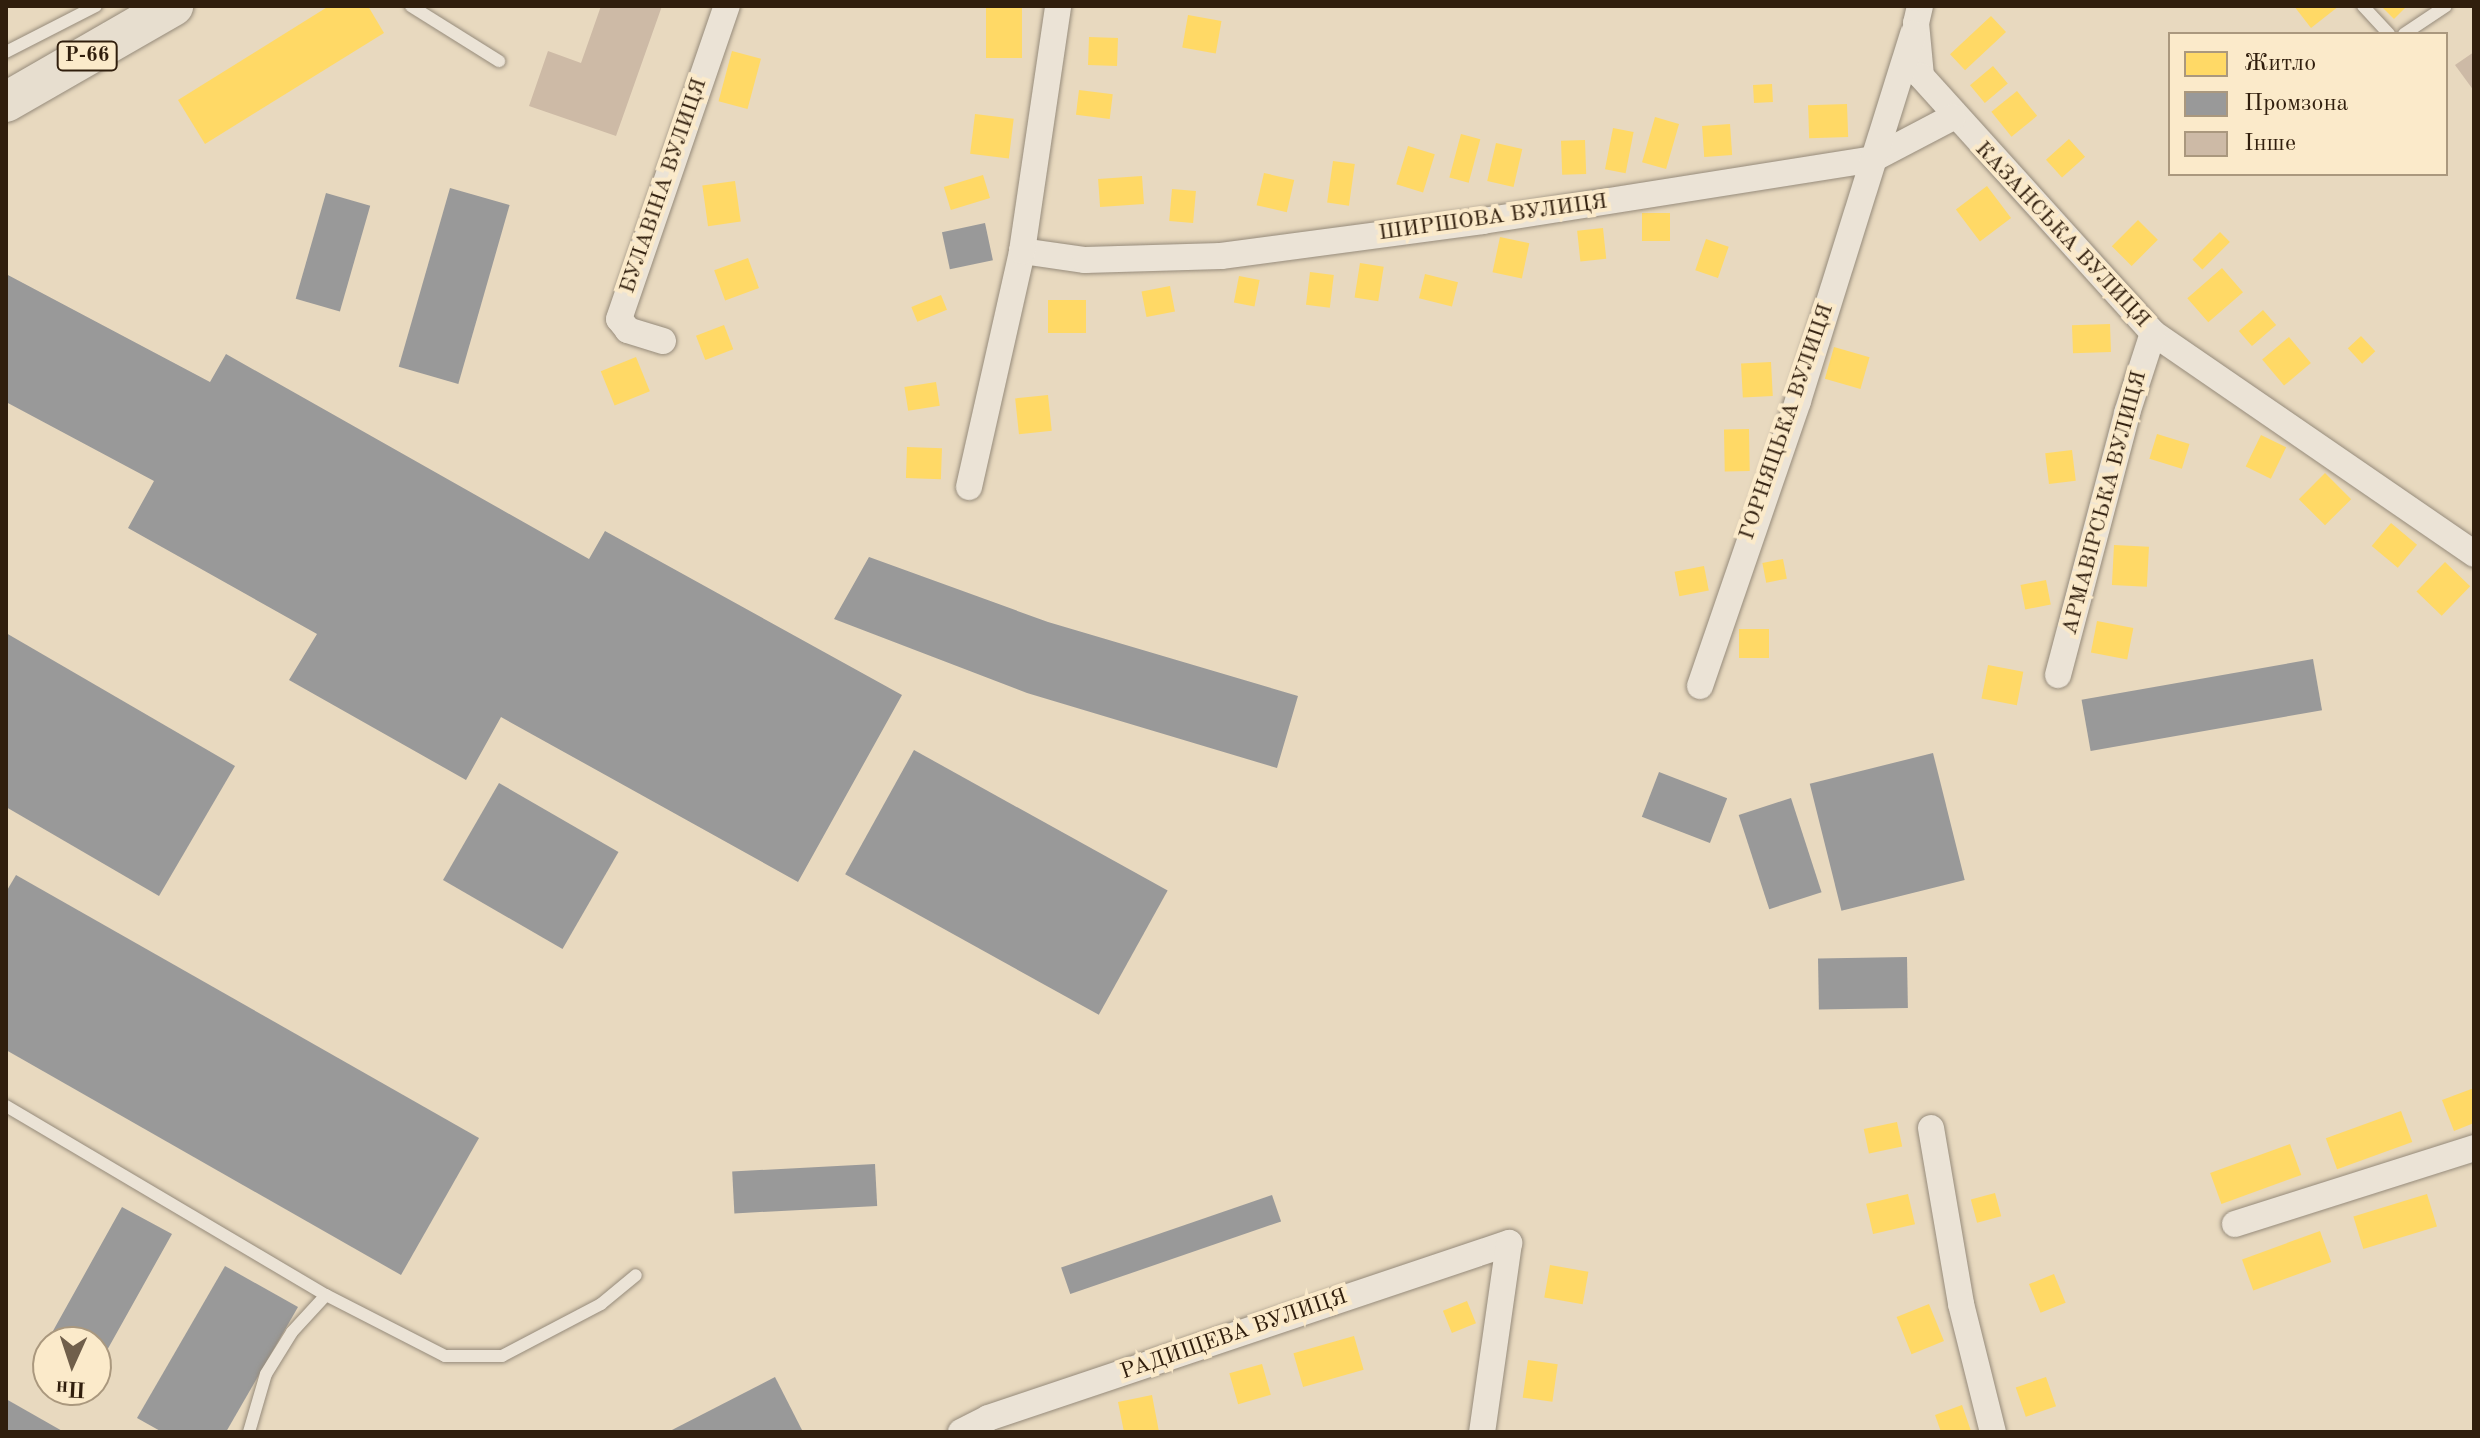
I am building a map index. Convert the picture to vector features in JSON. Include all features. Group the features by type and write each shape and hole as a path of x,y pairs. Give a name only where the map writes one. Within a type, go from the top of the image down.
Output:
{"main road":[{"name":"Р-66","path":"6,102 166,7"}],"street":[{"name":"БУЛАВІНА ВУЛИЦЯ","path":"663,341 628,330 619,319 727,6"},
{"path":"969,487 1022,251 1058,6"},
{"name":"КАЗАНСЬКА ВУЛИЦЯ","path":"1918,14 1921,76 1953,117 2153,333 2474,554"},
{"name":"ГОРНЯЦЬКА ВУЛИЦЯ","path":"1700,686 1798,401 1918,14"},
{"name":"ШИРШОВА ВУЛИЦЯ","path":"1022,251 1085,260 1221,256 1873,159 1953,117"},
{"name":"АРМАВІРСЬКА ВУЛИЦЯ","path":"2058,675 2127,413 2153,333"},
{"path":"1931,1128 1961,1304 1993,1432"},
{"path":"2235,1224 2474,1148"},
{"name":"РАДИЩЕВА ВУЛИЦЯ","path":"961,1432 988,1418 1509,1243 1482,1432"}],"lane":[{"path":"6,52 96,6"},
{"path":"411,6 499,61"},
{"path":"2363,6 2387,32"},
{"path":"2407,32 2446,6"},
{"path":"6,1106 326,1295 445,1356 502,1356 589,1312 636,1275"},
{"path":"249,1432 266,1374 292,1332 326,1295"}],"building: Житло":[{"path":"329,6 368,6 384,33 205,144 178,100"},
{"path":"986,6 1022,6 1022,58 986,58"},
{"path":"2294,6 2339,6 2311,28"},
{"path":"2381,6 2407,6 2394,19"},
{"path":"1188,15 1221,21 1216,53 1182,47"},
{"path":"1991,16 2006,32 1965,70 1950,54"},
{"path":"1089,37 1118,38 1117,66 1088,65"},
{"path":"732,51 761,59 748,109 719,101"},
{"path":"1993,66 2008,84 1985,103 1970,85"},
{"path":"1772,84 1773,102 1754,103 1753,85"},
{"path":"1079,90 1113,94 1110,119 1076,115"},
{"path":"2017,91 2037,116 2011,137 1991,112"},
{"path":"1847,104 1848,137 1809,138 1808,105"},
{"path":"975,114 1014,119 1009,158 970,154"},
{"path":"1655,117 1679,124 1666,169 1642,162"},
{"path":"1730,124 1732,155 1704,157 1702,126"},
{"path":"1613,128 1634,132 1626,173 1605,169"},
{"path":"1461,134 1480,139 1469,183 1449,177"},
{"path":"2069,139 2085,157 2062,178 2046,160"},
{"path":"1585,140 1586,174 1562,175 1561,141"},
{"path":"1496,143 1522,149 1514,187 1487,181"},
{"path":"1408,146 1435,154 1423,192 1396,184"},
{"path":"1333,161 1355,164 1349,206 1327,203"},
{"path":"1264,173 1294,180 1287,212 1257,205"},
{"path":"983,175 990,198 951,210 944,187"},
{"path":"1142,176 1144,204 1100,207 1098,179"},
{"path":"735,181 741,222 708,226 702,186"},
{"path":"1987,186 2011,218 1980,241 1956,209"},
{"path":"1172,189 1196,191 1193,223 1169,221"},
{"path":"1642,213 1670,213 1670,241 1642,241"},
{"path":"2138,220 2158,240 2132,266 2112,246"},
{"path":"1603,228 1606,259 1580,262 1577,231"},
{"path":"2220,232 2230,242 2202,269 2192,260"},
{"path":"1500,237 1529,243 1522,278 1493,272"},
{"path":"1706,239 1729,247 1718,278 1695,270"},
{"path":"748,258 759,288 725,300 714,270"},
{"path":"1360,263 1384,267 1378,301 1355,298"},
{"path":"2222,268 2243,292 2208,322 2187,298"},
{"path":"1310,272 1334,275 1330,308 1306,305"},
{"path":"1425,274 1458,282 1452,306 1419,298"},
{"path":"1239,276 1260,280 1254,307 1234,303"},
{"path":"1170,286 1175,312 1146,317 1142,292"},
{"path":"941,295 947,310 917,322 911,307"},
{"path":"1048,300 1086,300 1086,333 1048,333"},
{"path":"2263,310 2276,325 2252,346 2239,331"},
{"path":"2110,324 2111,352 2073,353 2072,325"},
{"path":"724,325 733,349 705,360 696,336"},
{"path":"2361,336 2375,351 2362,364 2348,348"},
{"path":"2289,337 2311,363 2284,386 2262,359"},
{"path":"1834,347 1870,357 1860,389 1825,379"},
{"path":"636,357 650,391 615,406 601,371"},
{"path":"1771,362 1773,396 1743,398 1741,364"},
{"path":"936,382 940,406 908,411 904,387"},
{"path":"1048,395 1052,431 1019,434 1015,398"},
{"path":"1724,429 1749,429 1750,471 1725,471"},
{"path":"2157,434 2190,444 2182,469 2149,459"},
{"path":"2261,435 2286,447 2271,479 2246,466"},
{"path":"907,447 942,448 941,479 906,478"},
{"path":"2072,450 2076,481 2049,484 2045,453"},
{"path":"2325,473 2351,499 2325,525 2299,499"},
{"path":"2391,523 2417,545 2398,568 2372,546"},
{"path":"2114,545 2149,547 2147,587 2112,585"},
{"path":"1783,559 1787,579 1766,583 1762,563"},
{"path":"2445,562 2470,586 2442,616 2417,591"},
{"path":"1704,566 1709,591 1679,596 1675,572"},
{"path":"2046,580 2051,605 2025,610 2020,585"},
{"path":"2097,621 2133,628 2127,659 2091,652"},
{"path":"1739,629 1769,629 1769,658 1739,658"},
{"path":"1988,665 2023,672 2017,705 1982,698"},
{"path":"2474,1088 2474,1123 2454,1131 2442,1100"},
{"path":"2401,1111 2412,1142 2337,1169 2326,1138"},
{"path":"1897,1122 1902,1146 1869,1154 1864,1129"},
{"path":"2290,1144 2301,1175 2221,1204 2210,1173"},
{"path":"1995,1193 2001,1216 1977,1223 1971,1199"},
{"path":"1908,1194 1915,1224 1873,1234 1866,1204"},
{"path":"2427,1194 2437,1227 2363,1249 2353,1217"},
{"path":"2320,1231 2331,1262 2253,1290 2242,1259"},
{"path":"1550,1265 1588,1272 1583,1304 1544,1297"},
{"path":"2054,1274 2066,1303 2041,1313 2029,1284"},
{"path":"1467,1301 1476,1323 1452,1333 1443,1311"},
{"path":"1929,1304 1944,1341 1912,1354 1897,1317"},
{"path":"1354,1336 1364,1370 1303,1387 1293,1353"},
{"path":"1528,1360 1558,1364 1552,1402 1523,1398"},
{"path":"1262,1364 1271,1395 1238,1404 1229,1373"},
{"path":"2046,1377 2056,1406 2026,1417 2016,1387"},
{"path":"1152,1395 1159,1432 1124,1432 1118,1402"},
{"path":"1962,1405 1971,1431 1941,1432 1935,1415"}],"building: Промзона":[{"path":"450,188 510,205 458,384 399,367"},
{"path":"326,193 370,206 340,311 296,299"},
{"path":"985,223 993,260 950,269 942,232"},
{"path":"6,274 210,382 226,354 589,559 605,531 902,695 798,882 501,717 466,780 289,680 317,634 128,528 154,481 6,402"},
{"path":"869,557 1048,622 1298,696 1277,768 1027,693 834,619"},
{"path":"6,633 235,766 159,896 6,807"},
{"path":"2313,659 2322,710 2091,751 2082,700"},
{"path":"914,750 1168,891 1099,1015 845,874"},
{"path":"1933,753 1965,880 1841,911 1810,784"},
{"path":"1659,772 1727,798 1710,843 1642,817"},
{"path":"499,783 619,852 563,949 443,880"},
{"path":"1791,798 1822,892 1769,909 1739,815"},
{"path":"16,875 479,1138 401,1275 6,1050 6,892"},
{"path":"1907,957 1908,1008 1819,1010 1818,959"},
{"path":"875,1164 877,1206 734,1213 732,1171"},
{"path":"1272,1195 1281,1221 1070,1294 1061,1268"},
{"path":"122,1207 172,1234 112,1341 112,1326 56,1326"},
{"path":"225,1266 298,1307 226,1432 162,1432 137,1418"},
{"path":"775,1377 803,1432 668,1432"},
{"path":"6,1399 64,1432 6,1432"}],"building: Інше":[{"path":"601,6 662,6 616,136 529,106 548,51 581,63"},
{"path":"2474,52 2474,91 2455,65"}]}
